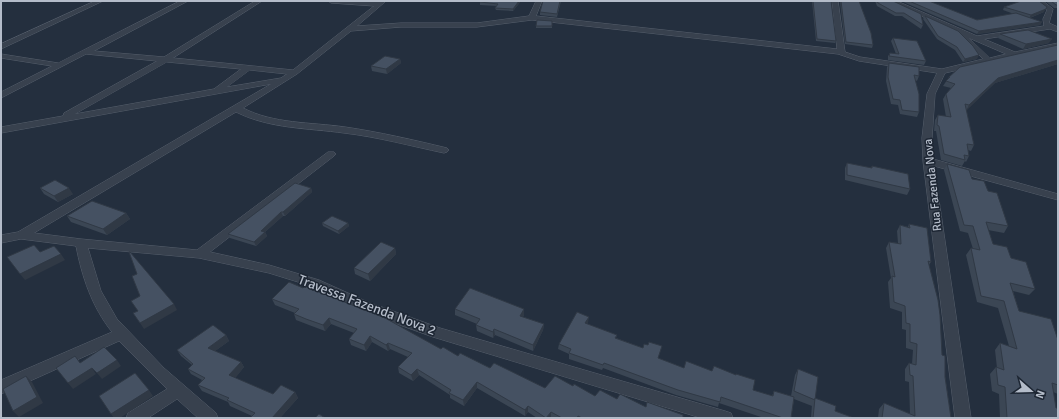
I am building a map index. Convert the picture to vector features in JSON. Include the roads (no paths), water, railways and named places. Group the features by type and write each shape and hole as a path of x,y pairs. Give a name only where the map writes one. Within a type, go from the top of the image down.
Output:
{"street":[{"path":"1,47 100,1"},
{"path":"1,95 185,1"},
{"path":"59,120 165,60 259,1"},
{"path":"331,1 381,2"},
{"path":"532,18 539,1"},
{"path":"835,1 840,52"},
{"path":"892,1 1014,55"},
{"path":"1039,1 1050,9 1045,21 1050,27"},
{"path":"21,235 236,108 261,95 294,72 381,2"},
{"path":"349,29 401,25 482,25 532,18 840,52 847,56 859,59 942,71 1058,45"},
{"path":"978,38 1050,27 1058,30"},
{"path":"957,29 988,60"},
{"path":"85,52 294,72"},
{"path":"1,56 59,65"},
{"path":"216,92 248,68"},
{"name":"Rua Fazenda Nova","path":"942,71 931,94 928,161 963,418"},
{"path":"1,130 284,79"},
{"path":"236,108 249,115 281,122 357,132 444,150"},
{"path":"199,254 331,154"},
{"path":"928,161 1058,197"},
{"name":"Travessa Fazenda Nova 2","path":"1,239 21,235 81,243 199,254 234,260 288,274 315,284 363,306 438,333 725,418"},
{"path":"81,243 85,263 92,283 108,317 121,334 177,391 210,418"},
{"path":"1,387 121,334"},
{"path":"134,418 177,391"}]}
